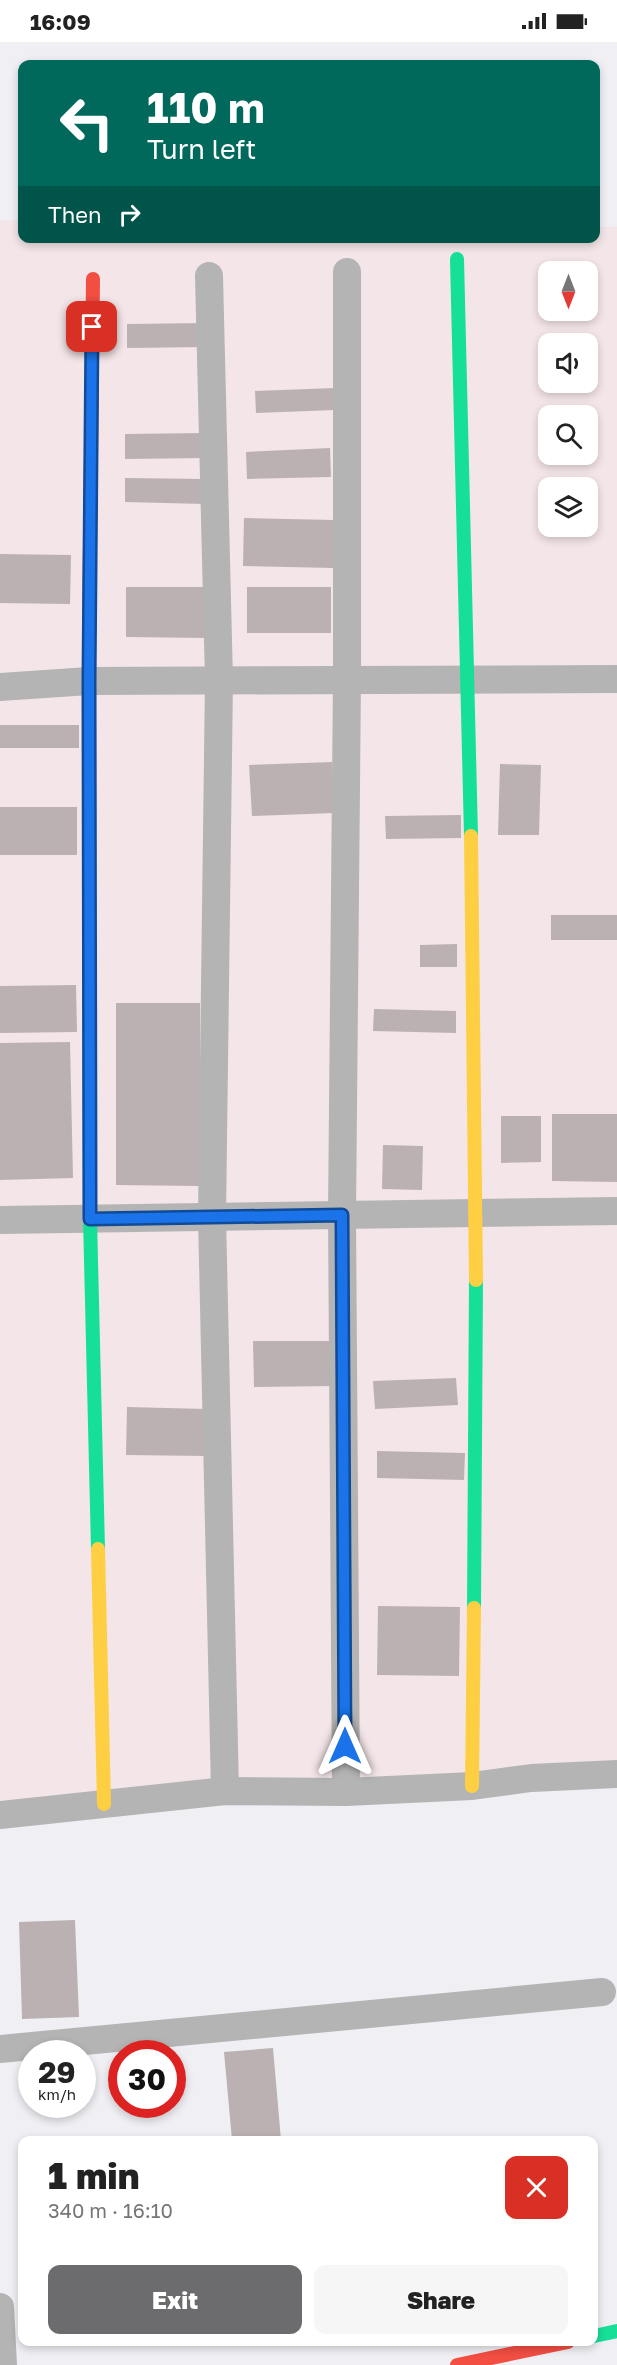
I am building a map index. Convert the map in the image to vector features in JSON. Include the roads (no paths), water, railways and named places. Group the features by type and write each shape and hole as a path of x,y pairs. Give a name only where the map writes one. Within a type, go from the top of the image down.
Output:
{"street":[{"path":"457,259 468,678 477,1212 472,1786"},
{"path":"345,1792 342,1215 347,678 346,272"},
{"path":"209,276 219,680 212,1217 225,1791"},
{"path":"93,279 89,681 90,1219 104,1804"},
{"path":"0,687 89,681 347,678 617,679"},
{"path":"0,1220 617,1211"},
{"path":"0,1815 225,1791 345,1792 472,1786 531,1778 617,1774"},
{"path":"0,2049 602,1992"},
{"path":"0,2307 3,2365"},
{"path":"598,2335 617,2331"},
{"path":"457,2365 549,2346"}]}
